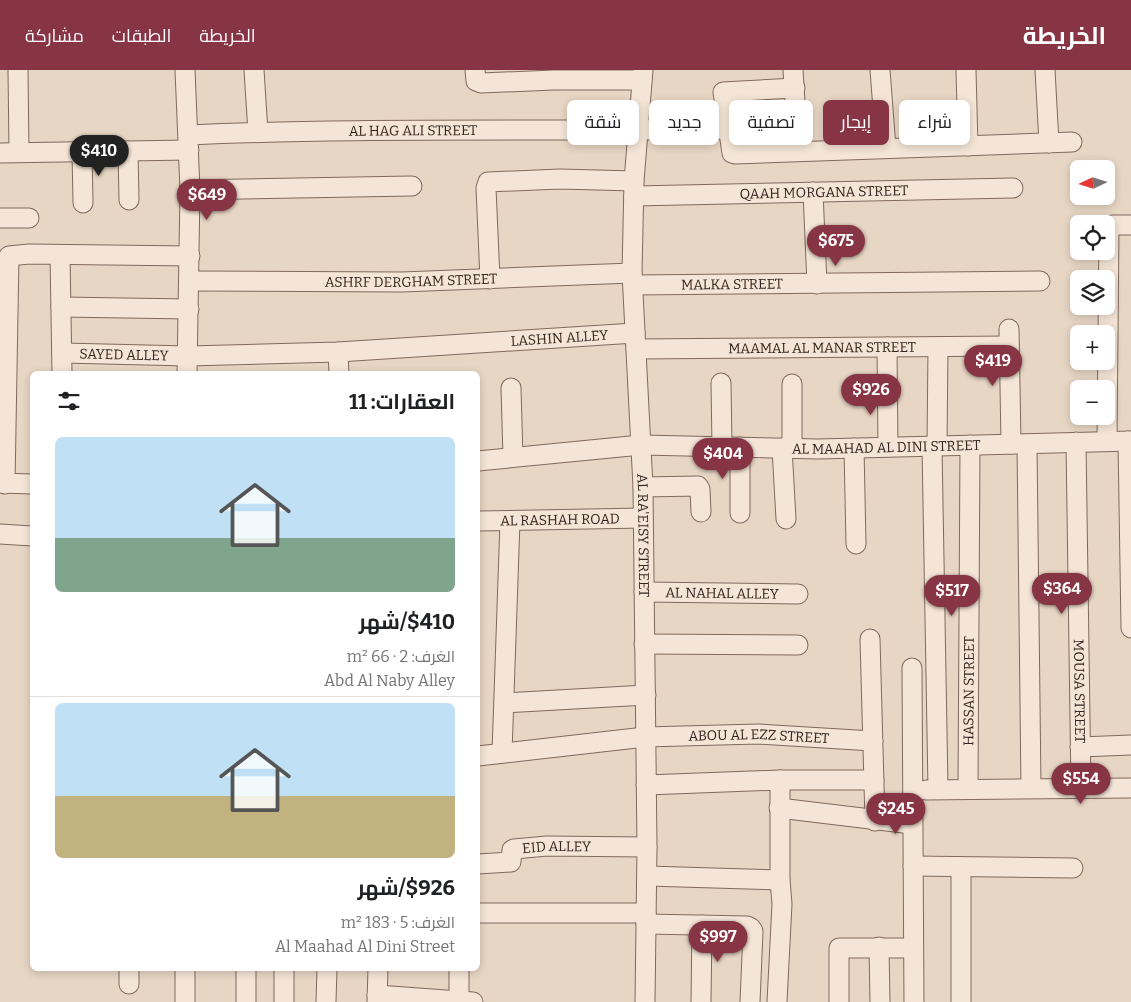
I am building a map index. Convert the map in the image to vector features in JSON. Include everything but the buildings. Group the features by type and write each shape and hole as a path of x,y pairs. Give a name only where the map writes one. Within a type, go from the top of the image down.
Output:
{"street":[{"path":"18,70 19,152"},
{"path":"185,70 190,190 188,365"},
{"path":"254,70 258,132"},
{"path":"475,70 476,79 479,83 554,75 642,75"},
{"path":"880,70 886,148"},
{"path":"966,70 968,146"},
{"path":"1045,70 1049,143"},
{"name":"AL RA'EISY STREET","path":"639,116 642,75"},
{"path":"798,151 794,79 723,92 731,152 735,154 1072,142"},
{"path":"639,130 728,129"},
{"name":"AL HAG ALI STREET","path":"0,153 128,151 258,132 567,130"},
{"name":"AL RA'EISY STREET","path":"637,145 632,279 643,487 647,848 645,1002"},
{"path":"128,151 129,200"},
{"path":"82,152 83,203"},
{"name":"QAAH MORGANA STREET","path":"490,279 486,188 490,181 560,179 634,188 814,192 1013,188"},
{"path":"190,190 412,186"},
{"path":"814,192 817,284"},
{"path":"0,218 29,218"},
{"path":"1107,441 1109,228 1112,225 1131,225"},
{"path":"30,484 2,483 8,259 11,255 190,256"},
{"path":"60,255 62,371"},
{"name":"ASHRF DERGHAM STREET","path":"190,281 315,283 490,279 632,279"},
{"name":"MALKA STREET","path":"632,279 817,284 1040,281"},
{"path":"61,307 189,309"},
{"name":"MAAMAL AL MANAR STREET","path":"636,341 887,347 938,346 1009,338 1019,444"},
{"name":"LASHIN ALLEY","path":"338,352 482,342 636,341"},
{"path":"938,346 935,446 938,790"},
{"path":"887,347 888,447"},
{"path":"338,352 339,371"},
{"name":"SAYED ALLEY","path":"62,353 188,365 338,352"},
{"path":"721,384 740,513"},
{"path":"786,519 787,448 792,384"},
{"path":"511,388 513,457"},
{"path":"1130,440 1131,628"},
{"name":"AL MAAHAD AL DINI STREET","path":"641,445 854,448 1130,440"},
{"name":"MOUSA STREET","path":"1076,442 1081,788"},
{"path":"1019,444 1031,788"},
{"path":"480,460 641,445"},
{"name":"HASSAN STREET","path":"968,789 970,445"},
{"path":"854,448 856,544"},
{"path":"643,487 698,486 700,489 701,512"},
{"name":"AL RASHAH ROAD","path":"480,521 643,518"},
{"path":"502,753 510,521"},
{"path":"0,534 30,536"},
{"name":"AL NAHAL ALLEY","path":"644,592 798,594"},
{"path":"870,639 875,821"},
{"path":"644,644 798,645"},
{"path":"912,668 914,1002"},
{"path":"505,703 646,695"},
{"name":"ABOU AL EZZ STREET","path":"480,756 645,737 758,734 873,741"},
{"path":"1080,747 1131,745"},
{"path":"646,785 780,780 874,780"},
{"path":"777,1002 782,904 780,880 780,780"},
{"path":"912,790 1131,788"},
{"path":"779,808 912,824"},
{"name":"EID ALLEY","path":"480,864 510,862 514,848 547,846 647,848"},
{"path":"913,866 1073,868"},
{"path":"961,867 961,1002"},
{"path":"647,876 780,880"},
{"path":"480,914 646,919 702,925 747,926 753,931 750,1002"},
{"path":"701,1002 702,925"},
{"path":"879,947 880,1002"},
{"path":"839,1002 839,948 913,948"},
{"path":"185,971 185,1002"},
{"path":"246,971 246,1002"},
{"path":"284,971 284,1002"},
{"path":"326,1002 327,971"},
{"path":"378,971 377,998 466,1001 459,971"}]}
